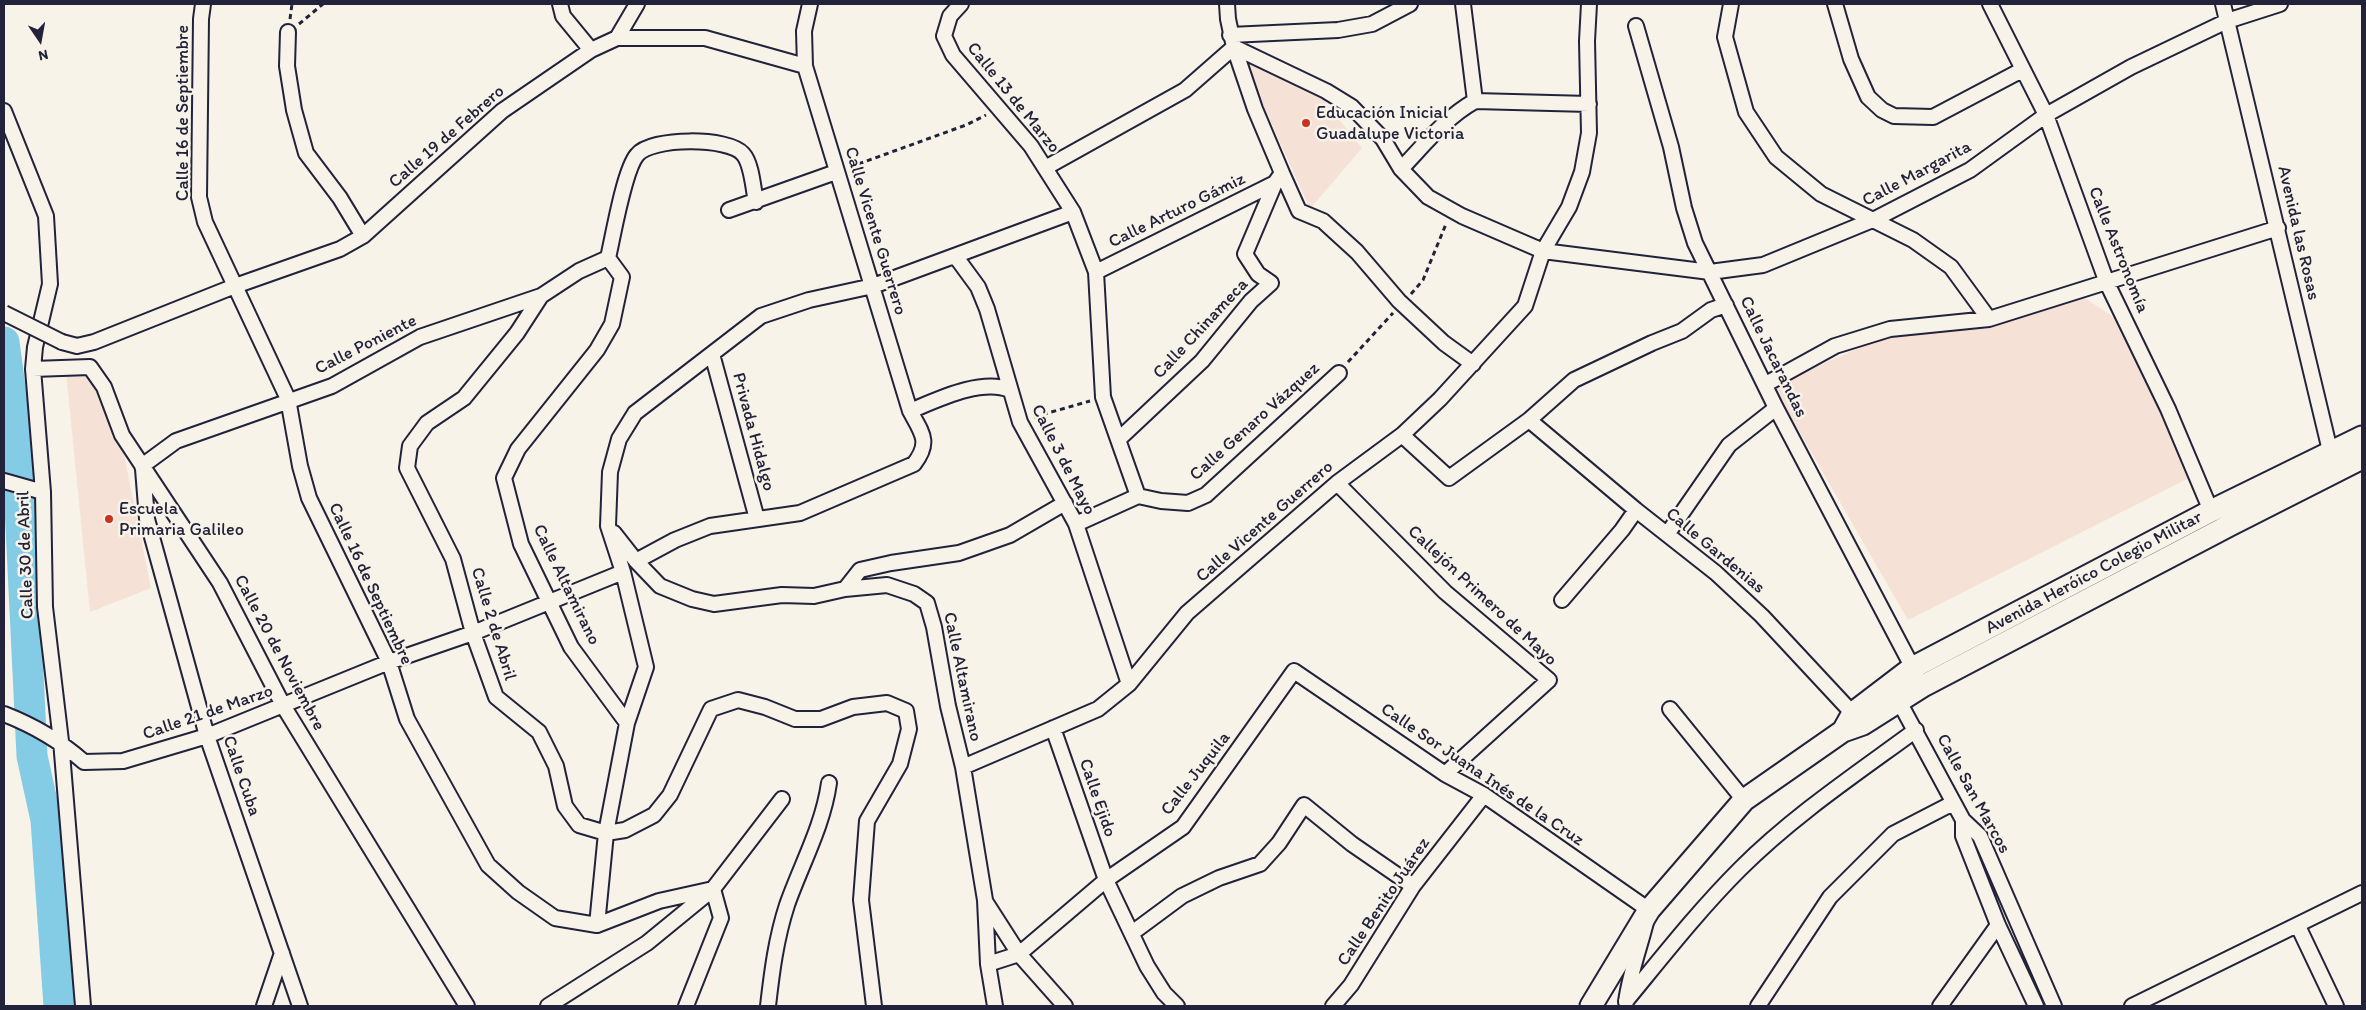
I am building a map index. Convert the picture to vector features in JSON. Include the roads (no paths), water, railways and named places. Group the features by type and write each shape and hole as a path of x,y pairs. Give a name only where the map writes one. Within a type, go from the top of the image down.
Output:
{"main road":[{"name":"Avenida Heróico Colegio Militar","path":"1918,677 2230,525 2334,462 2362,437"},
{"name":"Avenida Heróico Colegio Militar","path":"1591,1006 1648,910 1744,800 1894,693 1918,677 2211,511 2334,462 2362,458"}],"street":[{"name":"Calle 16 de Septiembre","path":"203,4 201,19 199,197 205,222 288,399 300,466 309,498 389,662 408,719 488,865 518,892 556,918 597,925"},
{"path":"560,4 564,16 591,50"},
{"path":"617,38 637,4"},
{"name":"Calle Vicente Guerrero","path":"757,519 800,514 914,464 923,452 924,437 910,411 874,286 836,172 805,66 804,31 810,4"},
{"name":"Calle 13 de Marzo","path":"960,4 950,16 944,36 953,55 1031,146 1074,212 1096,272 1103,397 1138,496"},
{"path":"1227,4 1232,41 1255,109 1279,178 1299,211 1324,221 1357,252 1399,301 1444,343 1473,364"},
{"path":"1045,168 1185,90 1232,41 1372,24 1410,4"},
{"path":"1463,4 1475,101"},
{"name":"Calle Vicente Guerrero","path":"963,767 1098,709 1129,684 1187,613 1337,483 1402,435 1440,399 1525,306 1543,251 1569,207 1582,172 1589,133 1587,41 1589,4"},
{"path":"1731,4 1725,37 1746,112 1776,157 1821,194 1875,219 1913,240 1951,267 1989,319"},
{"path":"1835,4 1851,60 1868,97 1882,110 1894,116 1933,117 2022,70"},
{"name":"Calle Astronomía","path":"1990,4 2046,115 2107,283 2168,409 2211,511"},
{"name":"Avenida las Rosas","path":"2223,4 2334,462"},
{"name":"Calle Margarita","path":"1232,41 1352,107 1383,139 1401,169 1428,197 1509,237 1543,251 1710,272 1763,265 1875,219 1970,170 2046,115 2131,67 2227,21 2280,4"},
{"name":"Calle Jacarandas","path":"1636,26 1671,147 1684,208 1696,243 1776,408 1918,677"},
{"path":"288,32 287,66 294,110 306,153 340,198 364,236"},
{"name":"Calle 19 de Febrero","path":"4,313 62,342 77,346 94,342 235,286 340,249 364,236 502,111 591,50 617,38 705,38 805,66"},
{"path":"1401,169 1435,133 1463,108 1475,101 1589,104"},
{"name":"Calle 30 de Abril","path":"4,111 46,216 50,284 35,347 33,368 44,492 45,607 61,741 83,1006"},
{"path":"608,258 626,181 637,154 655,144 686,141 737,149 744,155 756,202"},
{"path":"729,210 836,172"},
{"name":"Calle Arturo Gámiz","path":"1096,272 1279,178"},
{"name":"Calle Chinameca","path":"1119,439 1202,360 1251,301 1271,283 1258,274 1245,254 1279,178"},
{"path":"713,889 659,901 597,925 606,833 627,723 646,667 623,572 608,526 610,472 619,439 636,412 762,316 809,300 874,286 1074,212"},
{"path":"1766,384 1835,346 1890,329 1989,319 2278,228"},
{"name":"Calle 3 de Mayo","path":"956,257 978,287 987,310 1020,422 1076,524 1129,684"},
{"name":"Calle Altamirano","path":"608,258 622,277 612,324 597,350 518,449 504,478 521,544 571,647 627,723"},
{"name":"Calle Poniente","path":"142,466 176,441 288,399 332,386 420,337 541,296 579,271 608,258"},
{"name":"Calle 2 de Abril","path":"541,296 517,333 464,398 427,423 410,446 407,468 453,559 473,633 496,697 539,732 556,766 566,806 579,825 606,833 625,830 654,815 670,795 711,709 738,700 765,707 796,719 821,719 853,707 887,703 906,711 909,729 900,764 867,821 861,900 874,1006"},
{"path":"1402,435 1449,478 1529,420 1574,380 1652,342 1682,331 1712,310 1726,305"},
{"name":"Privada Hidalgo","path":"712,354 757,519"},
{"name":"Calle 20 de Noviembre","path":"33,368 90,366 104,387 122,435 220,583 284,707 467,1006"},
{"name":"Calle Genaro Vázquez","path":"1138,496 1188,503 1206,495 1339,373"},
{"path":"910,411 959,392 999,386 1010,390"},
{"path":"1668,533 1729,445 1776,408"},
{"name":"Calle Gardenias","path":"1529,420 1636,510 1668,533 1716,573 1762,616 1853,723"},
{"name":"Calle Cuba","path":"142,466 147,519 207,736 300,1006"},
{"path":"4,481 44,492"},
{"name":"Callejón Primero de Mayo","path":"1337,483 1445,592 1549,680 1445,774"},
{"path":"1076,524 1138,496"},
{"path":"845,589 860,570 891,562 959,553 1010,535 1065,503"},
{"path":"1562,600 1622,530 1636,510"},
{"path":"608,526 636,561 675,540 710,526 757,519"},
{"name":"Calle Altamirano","path":"636,561 660,586 692,599 714,604 782,595 814,596 845,589 887,585 914,594 927,603 934,627 948,706 963,767 985,900 988,964 995,1006"},
{"name":"Calle 21 de Marzo","path":"4,714 29,724 61,741 84,762 123,761 207,736 284,707 389,662 473,633 623,572"},
{"name":"Calle Sor Juana Inés de la Cruz","path":"1294,671 1445,774 1484,795 1648,910"},
{"name":"Calle Juquila","path":"1019,954 1106,880 1183,827 1294,671"},
{"name":"Calle San Marcos","path":"1894,693 1916,730 1963,820 1980,836 2054,1006"},
{"path":"1670,709 1744,800"},
{"name":"Calle Ejido","path":"1053,728 1106,880 1147,966 1164,993 1177,1006"},
{"path":"1625,1004 1691,922 1741,868 1805,811 1916,730"},
{"path":"768,1006 775,946 788,904 826,807 830,783"},
{"name":"Calle Benito Juárez","path":"1334,1006 1356,977 1414,886 1484,795"},
{"path":"548,1006 647,943 713,889 782,799"},
{"path":"1758,1006 1830,897 1893,834 1953,803"},
{"path":"1132,933 1182,896 1219,878 1260,864 1279,843 1304,806 1352,844 1414,886"},
{"path":"1963,820 1963,836 1998,925 2036,1006"},
{"path":"686,1006 721,918 713,889"},
{"path":"2132,1006 2298,926 2362,892"},
{"path":"985,900 1019,954 1065,1006"},
{"path":"1625,1004 1630,976 1642,944 1648,910"},
{"path":"1940,1006 1998,925"},
{"path":"2298,926 2336,1006"},
{"path":"264,1006 282,953"},
{"path":"988,964 1019,954"}],"waterway":[{"path":"4,342 14,418 19,485 32,756 46,820 59,1006"}],"place":[{"name":"Educación Inicial Guadalupe Victoria","path":"1306,123"},
{"name":"Escuela Primaria Galileo","path":"109,519"}]}
